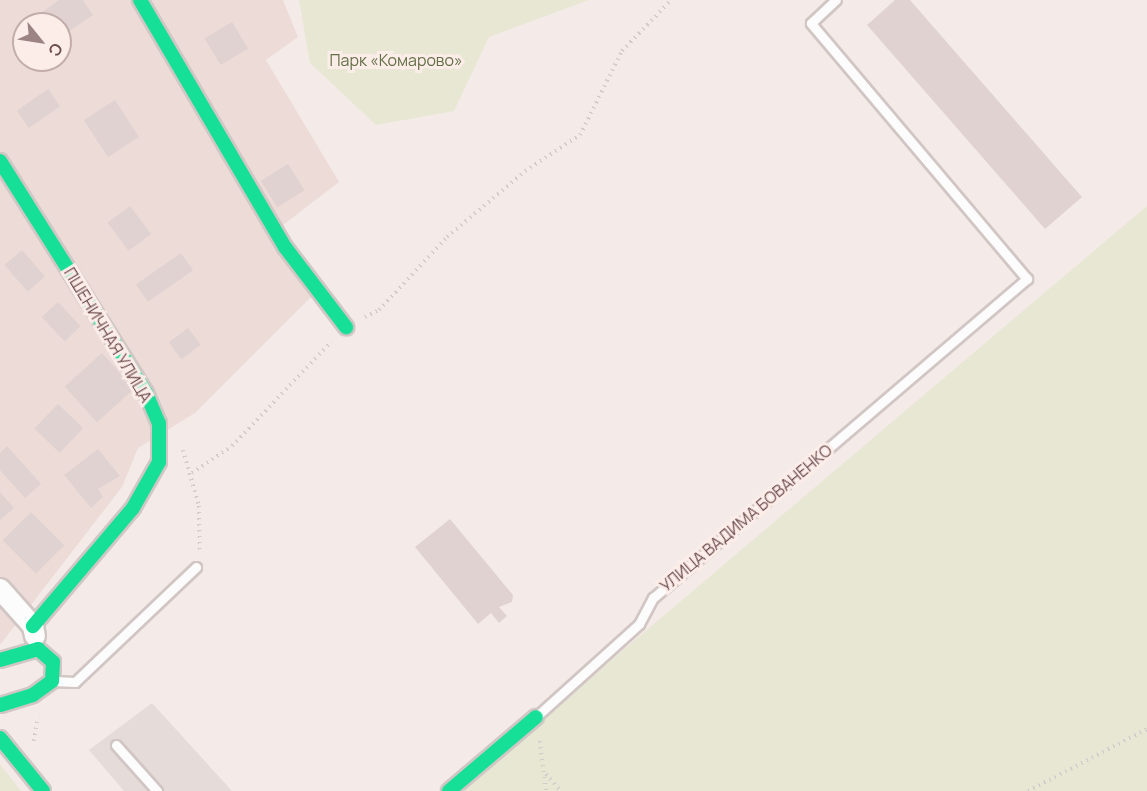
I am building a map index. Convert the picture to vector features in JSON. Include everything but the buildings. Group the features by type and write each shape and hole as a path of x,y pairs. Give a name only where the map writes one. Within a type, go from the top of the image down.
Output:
{"street":[{"path":"140,0 285,247 346,327"},
{"name":"ПШЕНИЧНАЯ УЛИЦА","path":"0,161 146,393 159,423 159,462 133,507 33,626"},
{"path":"0,589 33,626 38,649 53,662 52,681 33,695 0,705"},
{"path":"0,660 38,649"},
{"name":"УЛИЦА ВАДИМА БОВАНЕНКО","path":"449,791 536,717"},
{"path":"0,738 43,791"}],"lane":[{"name":"УЛИЦА ВАДИМА БОВАНЕНКО","path":"536,717 639,624 652,598 1027,279 811,23 836,0"},
{"path":"52,681 75,682 196,567"},
{"path":"116,745 157,791"}],"path":[{"path":"192,473 232,447 346,327 379,310 447,237 525,171 580,135 622,51 671,0"},
{"path":"181,444 192,473 201,546 196,567"},
{"path":"536,717 546,791"},
{"path":"1028,791 1147,729"},
{"path":"545,773 561,791"}],"shaded area":[{"path":"0,0 283,0 298,37 266,60 339,182 270,235 312,296 195,413 138,448 122,487 0,645"},
{"path":"152,703 232,791 124,791 89,750"}],"green space":[{"name":"Парк «Комарово»","path":"299,0 589,0 489,37 454,111 376,125 310,63"},
{"path":"1147,206 1147,791 457,791 991,338"},
{"path":"0,764 21,791 0,791"}],"traffic: fast":[{"path":"140,0 285,247 346,327"},
{"path":"0,161 146,393 159,423 159,462 133,508 33,626"},
{"path":"0,660 38,649 53,662 52,681 33,695 0,705"},
{"path":"449,791 536,717"},
{"path":"0,738 43,791"}]}
